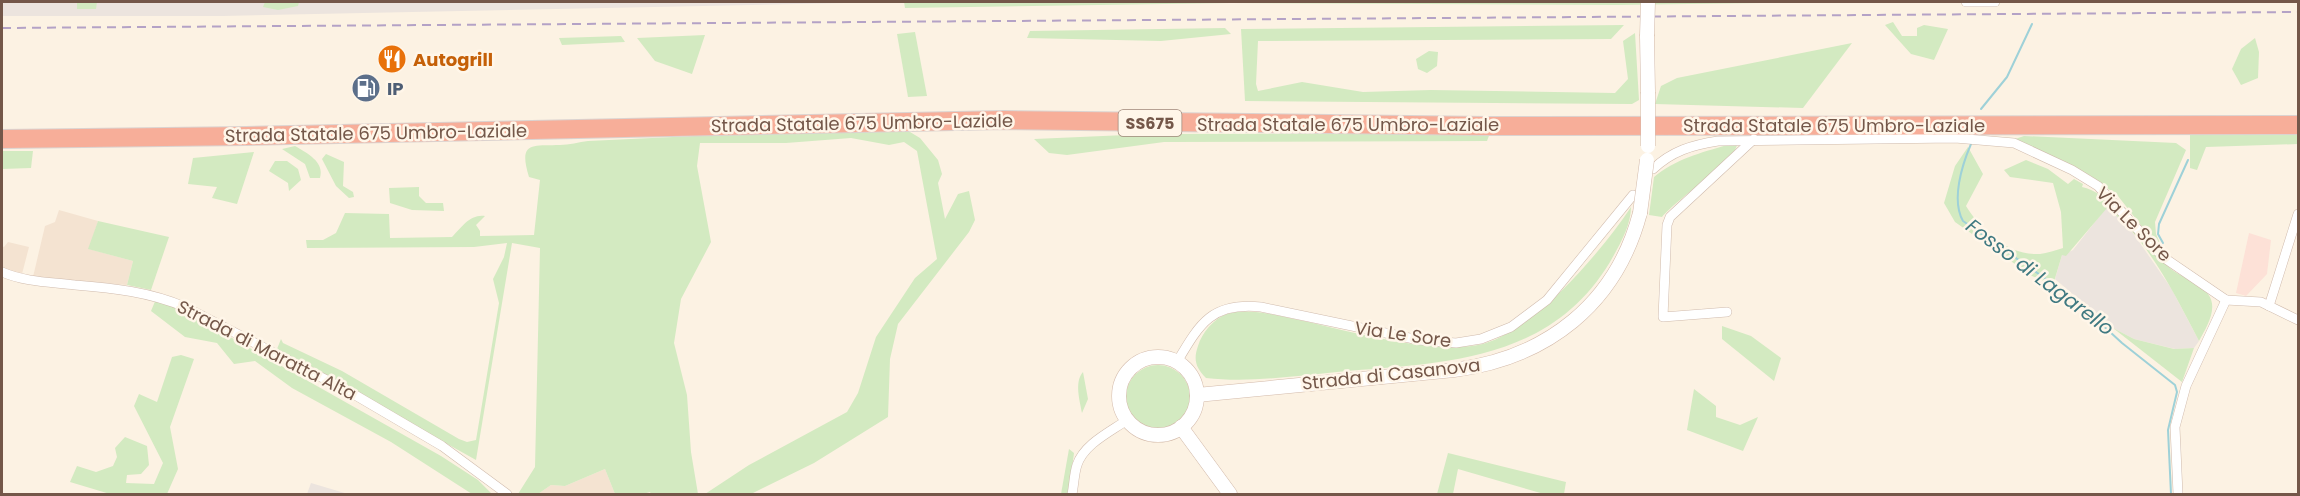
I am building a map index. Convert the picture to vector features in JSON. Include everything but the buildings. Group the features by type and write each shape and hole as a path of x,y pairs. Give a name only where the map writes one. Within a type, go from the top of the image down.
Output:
{"highway":[{"name":"Strada Statale 675 Umbro-Laziale","path":"2,128 936,110 1970,116 2298,113"},
{"name":"Strada Statale 675 Umbro-Laziale","path":"2,139 993,120 1477,126 2298,125"}],"street":[{"name":"Strada di Casanova","path":"1197,395 1479,367 1517,355 1567,327 1591,305 1622,261 1634,235 1640,213 1650,165 1648,2"},
{"path":"1966,2 1995,2"},
{"name":"Via Le Sore","path":"1650,165 1697,144 1754,139 1955,138 1984,139 2020,145 2098,186 2163,257 2226,300"},
{"path":"1727,312 1663,317 1667,225 1670,217 1754,139"},
{"name":"Via Le Sore","path":"1177,362 1202,323 1224,309 1239,306 1261,307 1438,342 1470,341 1496,334 1547,300 1633,195"},
{"path":"2269,306 2298,214"},
{"name":"Strada di Maratta Alta","path":"2,272 21,280 125,289 164,298 185,307 350,392 442,446 507,495"},
{"path":"2178,495 2175,427 2186,386 2226,300 2242,299 2269,306 2298,320"},
{"path":"1151,358 1177,362 1191,376 1197,395 1193,413 1181,427 1167,434 1153,435 1139,430 1127,420 1119,395 1120,387 1128,371 1135,364 1151,358"},
{"path":"1072,495 1077,465 1083,454 1127,420"},
{"path":"1181,427 1230,495"}],"shaded area":[{"path":"2,2 892,2 223,16 2,16"},
{"path":"2106,208 2126,223 2171,288 2199,341 2194,348 2175,349 2134,339 2113,328 2055,279 2062,255 2073,250"},
{"path":"59,210 98,221 89,249 133,261 127,285 33,277 45,226 55,222"},
{"path":"2249,233 2271,240 2267,274 2246,296 2236,293"},
{"path":"8,242 29,247 22,274 2,269 2,246 4,247"},
{"path":"605,469 615,494 538,494 551,485 565,486"},
{"path":"311,483 348,494 307,494"}],"green space":[{"path":"77,2 97,2 96,9 77,9"},
{"path":"265,2 299,2 298,6 278,10 263,7"},
{"path":"904,2 1844,2 1616,5 1231,3 905,8"},
{"path":"1893,22 1902,36 1917,36 1917,28 1924,25 1948,29 1934,60 1911,54 1885,25"},
{"path":"1624,25 1611,39 1258,41 1256,84 1258,91 1302,82 1363,92 1431,90 1615,93 1628,79 1623,41 1635,33 1639,100 1632,104 1245,101 1241,29"},
{"path":"1225,28 1231,34 1161,41 1027,38 1030,31"},
{"path":"915,32 927,96 908,97 897,34"},
{"path":"705,35 692,74 655,61 637,38"},
{"path":"621,36 625,42 562,45 559,38"},
{"path":"2255,38 2259,52 2258,78 2241,85 2232,69 2241,49"},
{"path":"1852,43 1803,108 1655,104 1661,86 1677,78"},
{"path":"1429,51 1438,52 1437,66 1427,73 1418,69 1416,59"},
{"path":"847,129 910,132 920,138 938,160 942,174 938,183 945,219 958,194 969,191 975,220 969,232 898,324 890,359 888,417 814,463 751,494 705,494 749,465 847,412 858,393 876,337 915,278 937,259 917,151 904,142 889,145 851,138 786,143 700,143 697,166 711,242 681,299 674,343 687,395 691,452 698,494 651,494 650,492 615,494 605,469 565,486 551,485 538,494 518,494 535,467 540,248 512,243 476,460 277,349 281,339 283,343 342,371 459,439 467,442 476,440 499,303 493,279 504,257 507,243 474,247 307,248 306,240 323,240 336,233 345,213 389,214 390,238 452,237 467,222 480,216 485,216 476,225 480,236 534,235 540,180 529,177 525,157 527,151 535,146 588,141"},
{"path":"1490,133 1487,141 1164,142 1067,155 1049,153 1034,139 1149,134"},
{"path":"2298,134 2298,144 2206,147 2197,170 2190,168 2190,135"},
{"path":"2024,136 2176,143 2186,150 2155,222 2156,234 2162,248 2150,237 2118,196 2091,176 2015,139"},
{"path":"1727,145 1737,145 1734,152 1716,170 1662,217 1649,215 1654,177 1680,161"},
{"path":"295,146 310,155 317,163 321,172 320,178 310,178 305,164 282,149"},
{"path":"1968,147 1983,174 1966,206 1979,224 1997,240 2017,251 2028,253 2040,254 2063,248 2061,212 2053,183 2010,177 2004,170 2026,160 2048,169 2068,184 2074,179 2083,184 2082,187 2093,191 2117,209 2170,268 2200,286 2208,294 2212,312 2199,341 2148,252 2122,221 2107,208 2066,256 2062,255 2053,285 2032,276 1955,222 1944,203 1955,166"},
{"path":"2,151 33,151 31,168 2,169"},
{"path":"254,152 237,204 212,198 217,187 188,184 193,158"},
{"path":"326,154 344,162 343,186 353,192 354,197 349,198 336,186 322,159"},
{"path":"275,161 287,161 298,169 301,180 289,191 288,183 269,171"},
{"path":"419,187 419,196 426,203 443,203 444,211 412,210 390,203 389,188"},
{"path":"1631,207 1627,229 1621,243 1585,295 1556,321 1524,339 1490,352 1415,365 1255,379 1206,378 1196,364 1196,351 1205,331 1217,319 1227,314 1244,311 1273,314 1413,344 1458,347 1478,345 1499,338 1542,309 1564,289 1602,246"},
{"path":"98,221 169,237 151,290 127,285 133,261 88,249"},
{"path":"156,299 186,312 441,456 478,480 492,494 472,494 391,442 292,388 255,361 234,364 217,343 185,337 151,311"},
{"path":"1722,326 1751,336 1781,358 1774,381 1722,339"},
{"path":"2113,328 2134,339 2174,349 2194,348 2182,382"},
{"path":"181,355 194,359 170,427 178,469 167,494 110,494 70,482 77,466 96,472 113,466 117,457 115,448 125,437 147,446 149,465 141,474 127,475 126,483 154,484 163,463 134,406 139,394 157,402 172,357"},
{"path":"1158,365 1176,370 1181,374 1185,379 1190,397 1185,415 1181,420 1176,424 1158,429 1140,424 1135,420 1131,415 1126,397 1131,379 1135,374 1140,370"},
{"path":"1083,372 1088,399 1082,413 1078,386"},
{"path":"1694,389 1716,406 1716,417 1740,425 1758,417 1743,451 1687,430"},
{"path":"1069,449 1074,453 1069,494 1061,494"},
{"path":"1448,453 1566,482 1564,494 1544,494 1458,469 1453,494 1437,494"}],"waterway":[{"name":"Fosso di Lagarello","path":"1981,109 2007,77 2032,24"},
{"name":"Fosso di Lagarello","path":"1971,144 1959,182 1958,203 1963,221 2073,298 2122,343 2175,385 2177,392 2168,430 2171,494"},
{"path":"2163,243 2158,234 2159,224 2188,160"}],"railway":[{"path":"2,28 2298,12"}],"place":[{"name":"Autogrill","path":"392,59"},
{"name":"IP","path":"366,88"}]}
